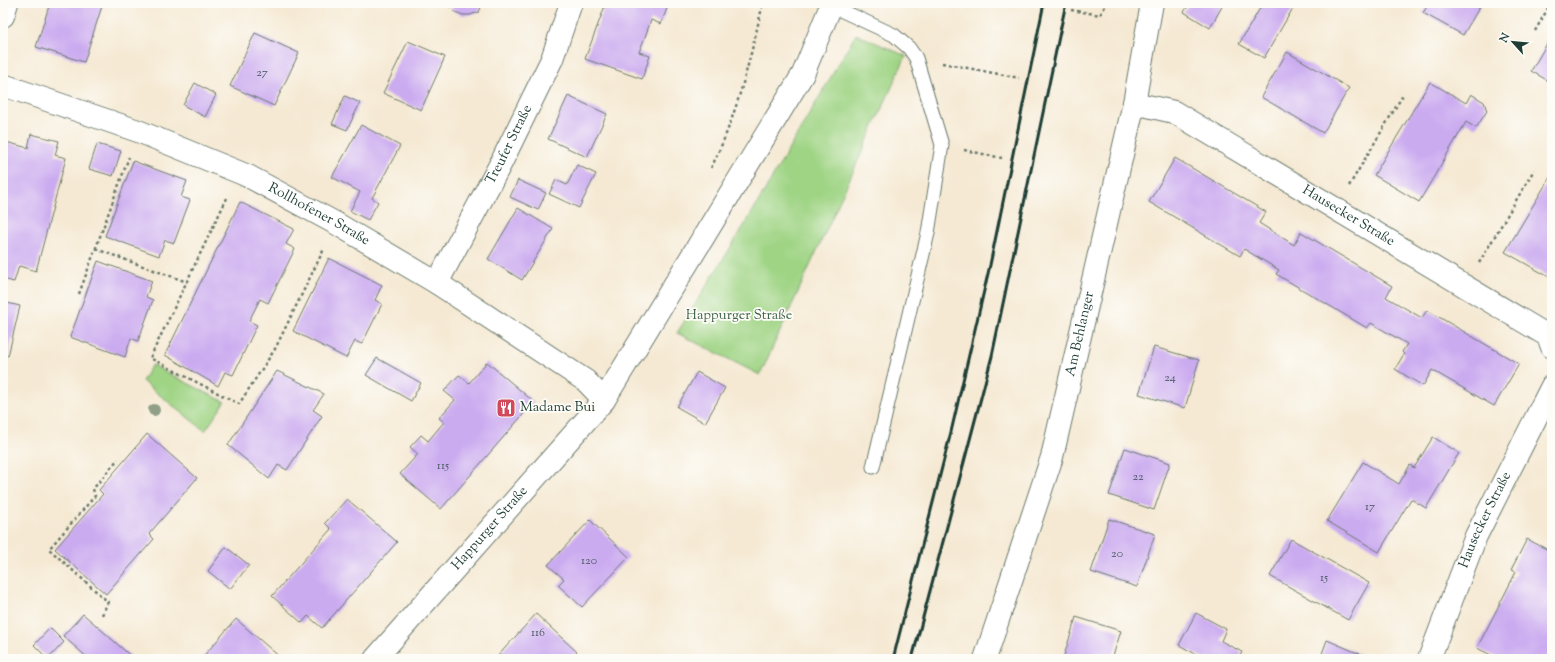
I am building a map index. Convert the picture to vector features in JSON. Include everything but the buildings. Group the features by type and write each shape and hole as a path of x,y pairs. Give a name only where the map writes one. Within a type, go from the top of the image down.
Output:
{"street":[{"path":"3,16 7,3"},
{"name":"Treufer Straße","path":"437,283 501,163 552,60 571,3"},
{"name":"Am Behlanger","path":"985,659 1052,457 1134,103 1152,3"},
{"name":"Happurger Straße","path":"375,659 604,400 802,74 832,5"},
{"name":"Rollhofener Straße","path":"3,85 138,131 240,173 336,224 437,283 586,380 604,400"},
{"name":"Hausecker Straße","path":"1134,103 1174,112 1548,336 1552,347"},
{"name":"Hausecker Straße","path":"1429,659 1476,536 1552,386"}],"lane":[{"path":"832,5 894,36 909,48 916,58 942,145 928,233 873,467"}],"path":[{"path":"710,169 723,143 749,62 763,3"},
{"path":"1072,10 1100,15 1107,3"},
{"path":"1535,31 1551,3"},
{"path":"938,62 1019,78"},
{"path":"1336,209 1404,95"},
{"path":"79,294 138,131"},
{"path":"980,153 1002,158"},
{"path":"1465,286 1534,170"},
{"path":"240,173 150,358 239,404 275,349 336,224"},
{"path":"96,249 187,282"},
{"path":"102,615 108,602 49,549 95,496 93,489 118,459"}],"green space":[{"path":"856,34 906,56 760,375 677,333 747,221"},
{"path":"152,365 225,402 205,431 142,381"}],"railway":[{"path":"893,659 951,432 990,265 1044,3"},
{"path":"912,659 992,356 1066,3"}],"place":[{"name":"Madame Bui","path":"506,408"}]}
